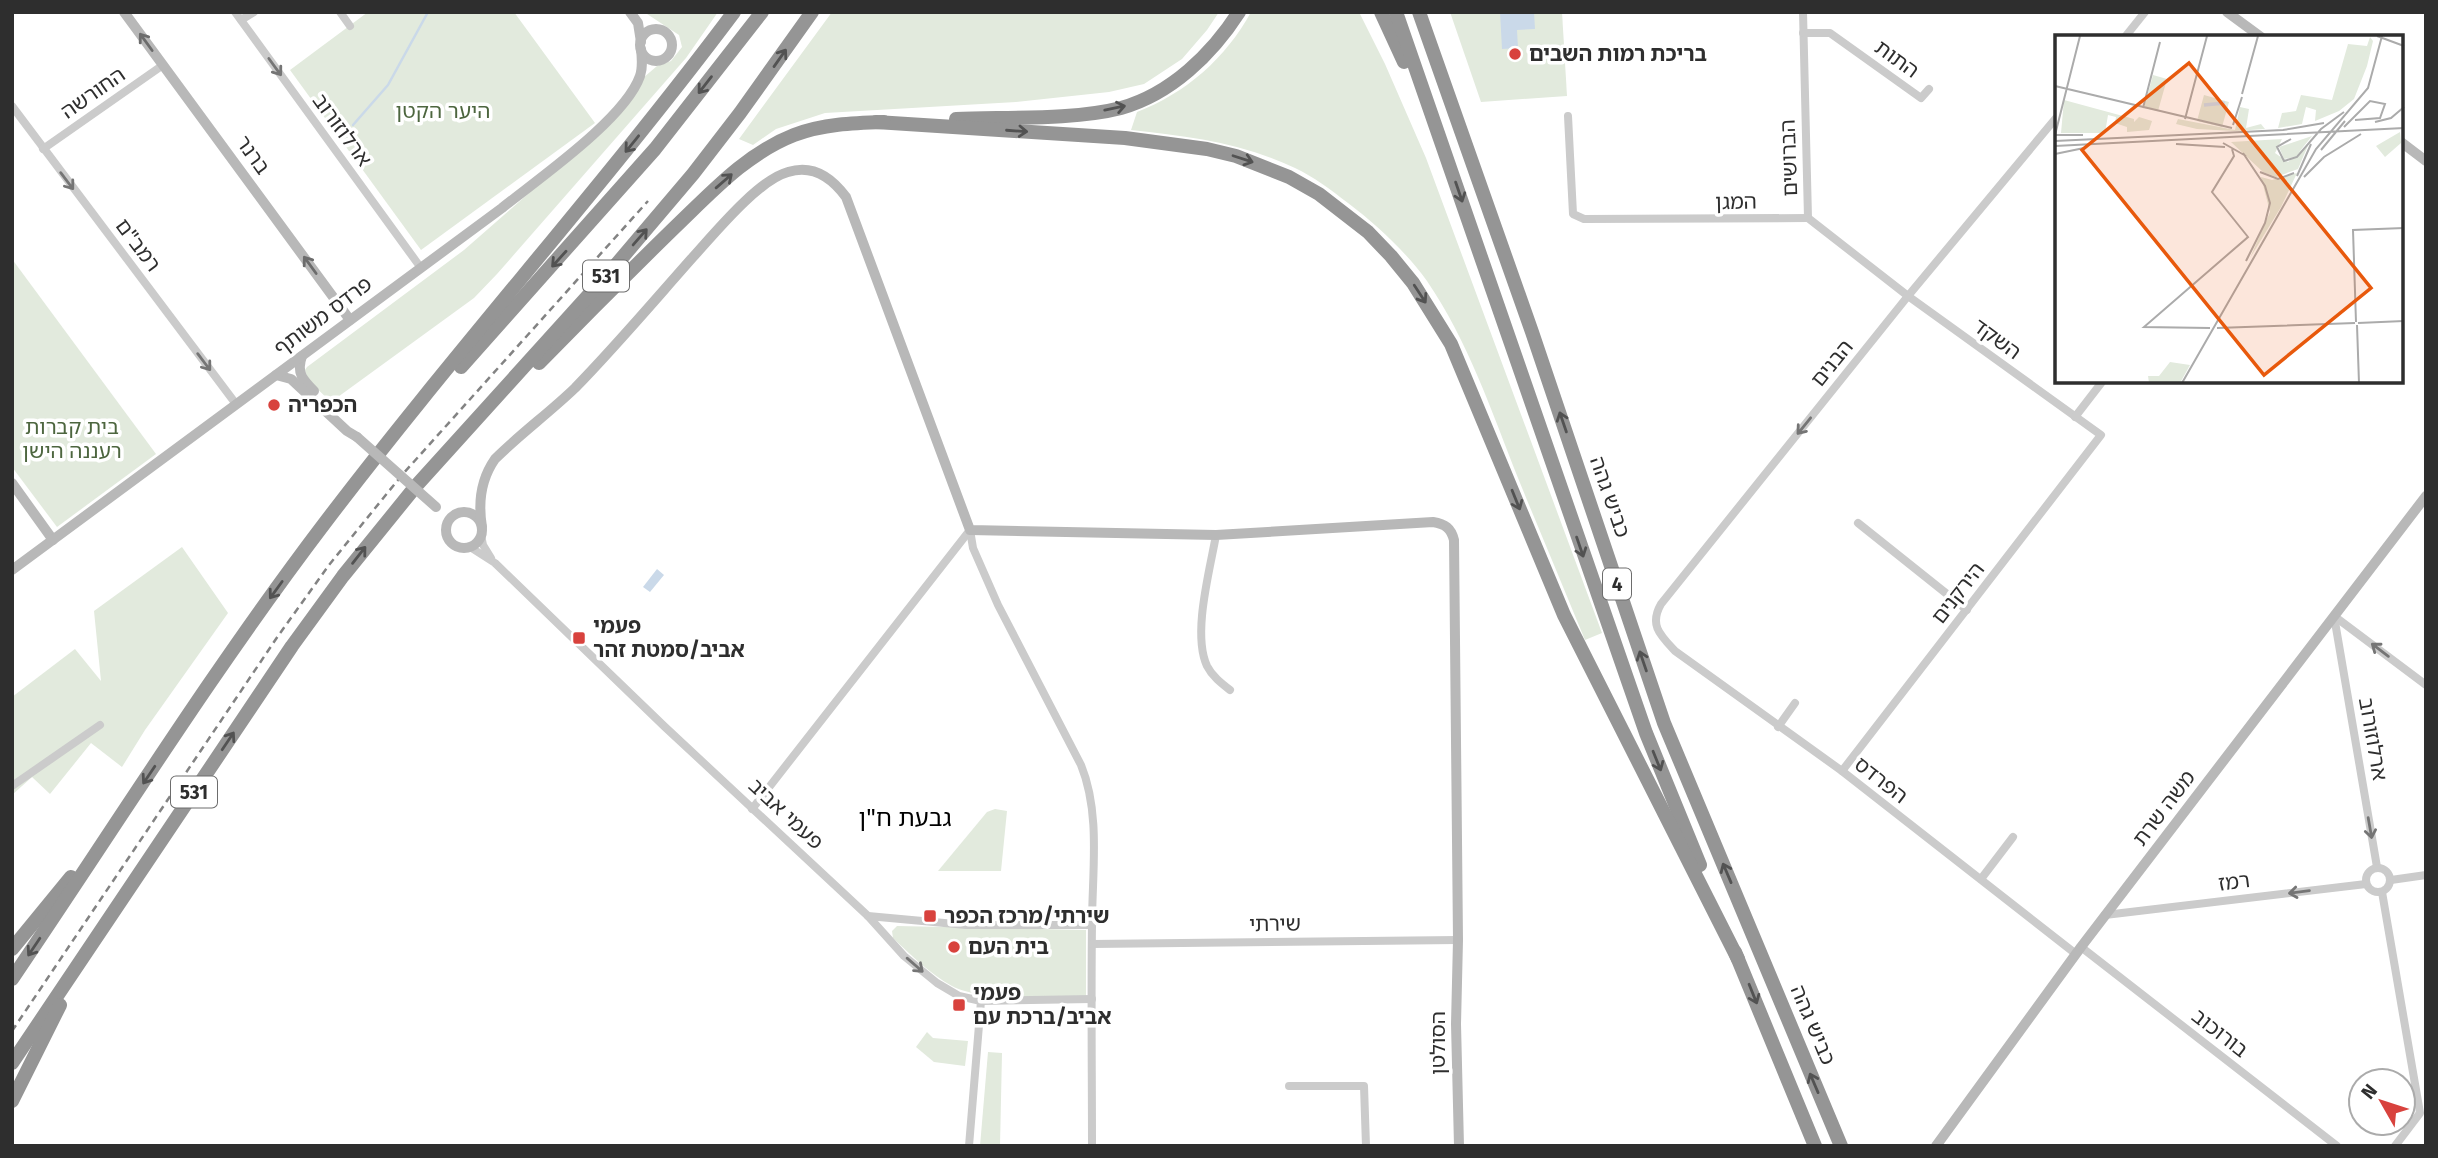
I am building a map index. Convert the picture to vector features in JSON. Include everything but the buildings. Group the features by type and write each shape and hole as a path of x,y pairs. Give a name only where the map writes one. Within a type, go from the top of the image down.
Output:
{"highway":[{"path":"361,477 606,175 734,12"},
{"name":"531","path":"12,979 254,619 361,477 619,191 762,12"},
{"name":"531","path":"12,1063 292,646 383,526 415,486 618,263 693,174 812,12"},
{"path":"383,526 606,294 742,166 764,149 793,135 824,126 1061,115 1121,108 1163,90 1189,69 1210,50 1239,12"},
{"path":"1381,12 1450,167"},
{"name":"כביש גהה","path":"1396,12 1646,733 1815,1146"},
{"name":"כביש גהה","path":"1419,12 1532,332 1664,723 1841,1146"},
{"path":"876,122 1125,138 1207,149 1246,160 1289,177 1320,194 1368,232 1413,283 1451,344 1564,615 1738,959"},
{"path":"12,1101 70,988 205,775"},
{"path":"12,949 127,808"}],"street":[{"name":"ברנר","path":"124,12 350,320"},
{"name":"ארלוזורוב","path":"235,12 421,268"},
{"path":"241,20 254,12"},
{"path":"340,12 350,26"},
{"path":"630,12 638,23 664,32 672,44 666,57 657,61 647,58 641,46 646,34 654,30"},
{"name":"הברושים","path":"1803,12 1808,218 1908,296"},
{"path":"2127,35 2145,12"},
{"path":"2227,12 2258,35"},
{"name":"פרדס משותף","path":"638,23 641,46 640,75"},
{"name":"התות","path":"1803,33 1830,33 1921,98 1929,89"},
{"name":"פרדס משותף","path":"12,570 502,208 604,124 625,101 640,75 657,61"},
{"name":"החורשה","path":"43,149 163,65"},
{"name":"רמב\"ם","path":"12,106 236,404"},
{"name":"המגן","path":"1568,117 1573,215 1584,219 1808,218"},
{"name":"הבנים","path":"1662,637 1656,625 1655,614 1661,604 1908,296 2055,119"},
{"path":"2403,144 2426,161"},
{"path":"302,356 301,378 357,436 436,507 447,526 448,537 454,544 470,547 477,543 482,531 481,491 487,471 495,459 573,389 726,220 786,172 803,169 816,171 837,184 846,197 970,530 973,548 998,605 1086,778 1090,791 1094,848 1091,925 1092,1146"},
{"name":"השקד","path":"1908,296 2101,435"},
{"path":"276,375 291,379 346,430 357,436"},
{"path":"2075,417 2101,383"},
{"name":"הירקנים","path":"1842,771 2101,435"},
{"path":"12,484 53,540"},
{"path":"447,526 451,518 470,505 481,491"},
{"name":"משה שרת","path":"1936,1146 2105,915 2426,496"},
{"path":"436,507 452,513 476,516 482,531"},
{"name":"הסולטן","path":"1216,535 1433,522 1442,524 1452,533 1455,579 1458,940 1456,1024 1459,1146"},
{"path":"1858,523 1967,610"},
{"path":"970,530 1216,535 1201,630 1202,650 1208,668 1230,690"},
{"path":"752,808 970,530"},
{"name":"פעמי אביב","path":"482,531 483,545 495,563"},
{"name":"פעמי אביב","path":"470,547 495,563 868,916 904,956 937,983 959,996 981,1001 1092,999"},
{"name":"ארלוזורוב","path":"2334,616 2377,867"},
{"path":"2334,616 2426,685"},
{"name":"הפרדס","path":"1662,637 1675,651 1777,727 1842,771 1980,879 2079,951"},
{"path":"1777,727 1795,703"},
{"path":"12,786 100,725"},
{"path":"1980,879 2013,837"},
{"path":"2377,867 2388,872 2391,880 2389,887 2382,892 2374,892 2367,884 2369,871 2377,867"},
{"path":"2391,880 2426,874"},
{"name":"רמז","path":"2105,915 2367,884"},
{"path":"2382,892 2420,1113 2396,1146"},
{"path":"868,916 979,926 1091,925"},
{"name":"שירתי","path":"1092,944 1458,940"},
{"name":"בורוכוב","path":"2079,951 2337,1146"},
{"path":"969,1146 981,1001"},
{"path":"1289,1086 1364,1086 1366,1146"}],"green space":[{"name":"היער הקטן","path":"368,12 514,12 595,123 421,250 290,70"},
{"path":"644,12 718,12 686,58 474,298 331,402 308,380 305,370 307,367 464,250 619,114 643,78 657,66 671,61 682,47 679,35"},
{"path":"832,12 1219,12 1182,59 1144,84 1109,92 1016,102 825,113 776,129 753,145 739,139"},
{"path":"1251,12 1359,12 1426,158 1602,633 1585,640 1467,352 1442,304 1419,270 1400,249 1348,203 1316,180 1275,159 1194,138 1131,130 1137,112 1172,95 1217,59"},
{"name":"בריכת רמות השבים","path":"1450,12 1562,12 1567,96 1481,102"},
{"name":"בית קברות רעננה הישן","path":"12,259 156,454 57,527 12,467"},
{"path":"182,547 228,613 122,767 91,743 50,794 32,777 12,795 12,697 75,649 101,681 94,611"},
{"path":"995,809 1007,811 1001,871 938,871 987,812"},
{"path":"897,926 1086,930 1086,996 1017,997 965,991 936,976 893,938 892,931"},
{"path":"927,1032 933,1038 968,1041 965,1066 934,1062 916,1047"},
{"path":"988,1052 1002,1053 1000,1146 980,1146"}],"water":[{"path":"1500,12 1534,12 1535,29 1517,30 1518,48 1502,49"},
{"path":"657,569 664,575 650,592 643,587"}],"waterway":[{"path":"353,125 388,85 428,12"}],"railway":[{"path":"12,1031 278,636 329,565 402,475 648,201"}],"place":[{"name":"בריכת רמות השבים","path":"1515,54"},
{"name":"הכפריה","path":"274,405"},
{"name":"פעמי אביב/סמטת זהר","path":"579,638"},
{"name":"שירתי/מרכז הכפר","path":"930,916"},
{"name":"בית העם","path":"954,947"},
{"name":"פעמי אביב/ברכת עם","path":"959,1005"}],"district":[{"name":"גבעת ח\"ן","path":"905,818"}]}
